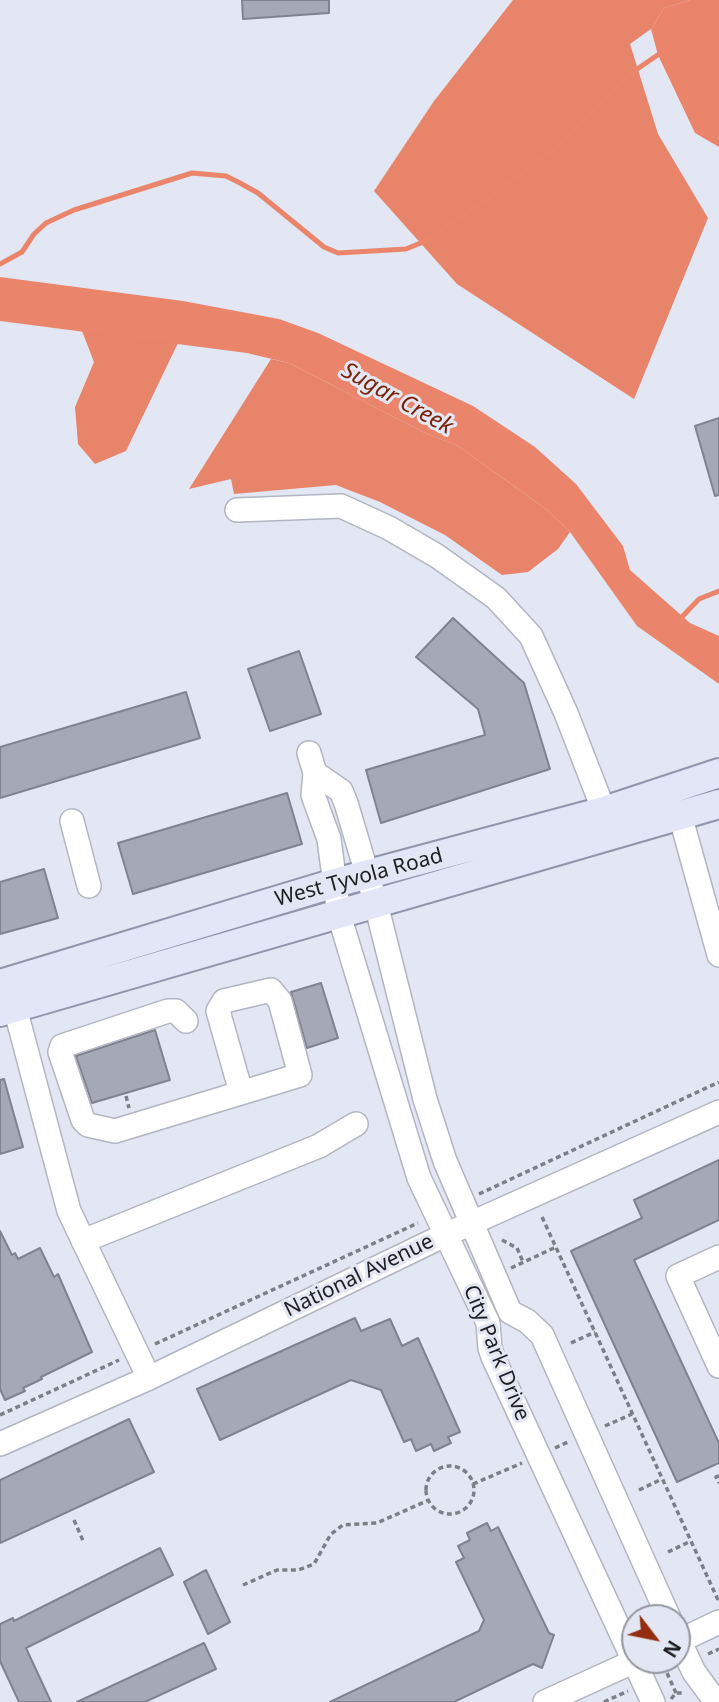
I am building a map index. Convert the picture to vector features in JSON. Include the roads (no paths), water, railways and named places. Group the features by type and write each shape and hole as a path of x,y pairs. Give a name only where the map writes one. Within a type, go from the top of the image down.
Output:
{"main road":[{"name":"West Tyvola Road","path":"0,984 335,883 604,811 719,773"},
{"name":"West Tyvola Road","path":"7,1010 719,804"}],"street":[{"path":"237,510 341,506 389,528 437,556 496,597 531,636 566,713 604,811"},
{"name":"City Park Drive","path":"621,1628 493,1357 488,1323 419,1178 393,1101 339,915 329,839 313,795 312,763 341,791 376,904 425,1100 445,1161 510,1312 527,1321 542,1335 663,1604"},
{"path":"680,815 719,955"},
{"path":"72,821 89,886"},
{"path":"186,1021 176,1011 168,1011 62,1046 60,1052 79,1114 89,1125 115,1131 241,1093 300,1075 276,994 266,989 224,1001 218,1011 241,1093"},
{"path":"7,1010 69,1211 149,1378"},
{"path":"393,1101 425,1100"},
{"name":"National Avenue","path":"0,1444 149,1378 444,1235 719,1112"},
{"path":"83,1241 319,1146 356,1124"},
{"path":"719,1257 678,1276 719,1366"},
{"path":"691,1634 719,1622"},
{"path":"691,1666 716,1702"},
{"path":"545,1702 621,1667"},
{"name":"City Park Drive","path":"642,1674 653,1702"}],"water":[{"path":"690,0 719,0 719,147 695,133 658,55 651,29 664,8"},
{"name":"Sugar Creek","path":"0,277 183,301 279,319 318,333 473,406 535,447 576,484 623,546 630,570 690,623 719,636 719,684 637,626 570,532 547,510 458,446 423,432 289,363 247,353 0,321"}],"waterway":[{"path":"0,264 22,252 34,234 46,223 74,210 192,173 226,176 240,183 258,193 324,247 338,253 406,249 428,240 556,147 627,76 662,52"},
{"path":"680,619 699,599 719,591"}]}
